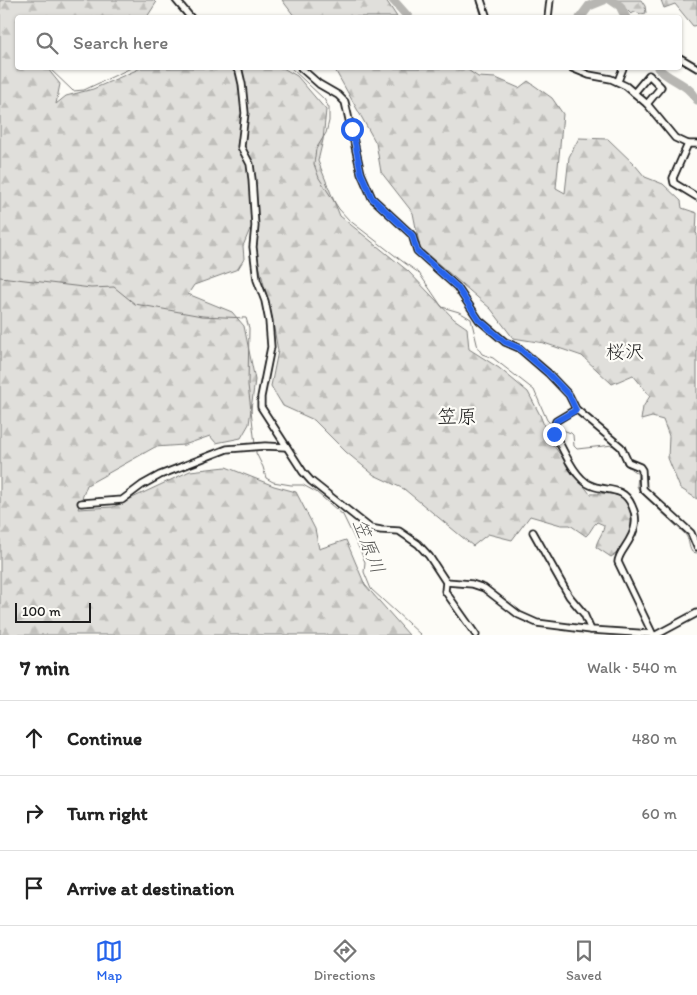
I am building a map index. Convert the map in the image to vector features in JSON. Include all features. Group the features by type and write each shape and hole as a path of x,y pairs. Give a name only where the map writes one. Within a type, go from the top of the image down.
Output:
{"street":[{"path":"176,0 188,15"},
{"path":"481,0 486,15"},
{"path":"548,15 550,0"},
{"path":"682,59 697,68"},
{"path":"238,70 242,84 245,113 241,147 250,164 255,226 253,247 257,280 265,301 269,321 271,347 261,397 261,407 307,477 370,528 398,530 418,544 429,556 446,582 444,591 476,635"},
{"path":"303,70 319,84 338,95 345,102 361,173 372,198 412,235 417,251 457,287 479,320 505,342 519,348 548,373 569,395 576,410 618,443 628,462 640,467 644,473 643,488 691,533 697,547"},
{"path":"578,70 618,81 647,104 675,138 688,144 697,144"},
{"path":"618,81 622,70"},
{"path":"634,93 649,75 661,87 647,104"},
{"path":"688,144 673,178 674,183 697,198"},
{"path":"576,410 554,427 572,468 583,481 593,487 618,490 630,502 634,511 635,525 633,536 618,556 618,562 654,635"},
{"path":"81,503 122,500 142,485 160,475 227,450 286,447"},
{"path":"533,532 539,546 552,564 569,596 584,614 591,630"},
{"path":"446,582 472,584 484,588 519,615 537,623 591,630 654,635 697,613"}],"green space":[{"path":"0,0 153,0 156,3 148,15 15,15 15,70 49,70 60,84 56,104 66,96 93,89 136,70 286,70 297,76 326,110 323,140 318,161 340,216 408,271 454,319 467,328 469,349 499,368 528,392 540,415 550,441 590,494 614,494 621,497 629,506 631,526 625,544 611,557 596,547 604,525 597,522 586,536 570,525 561,525 530,516 512,540 488,534 473,546 404,489 374,475 346,452 314,420 283,406 271,386 278,351 272,317 250,229 243,246 244,259 238,269 194,285 188,294 232,312 244,326 255,380 249,424 241,438 216,443 210,436 184,445 155,447 87,485 78,509 113,507 190,471 226,467 274,486 296,492 315,529 319,549 346,540 365,585 409,635 0,635"},
{"path":"282,0 386,0 396,15 293,15"},
{"path":"617,0 641,0 645,6 646,13 635,12 631,14"},
{"path":"661,0 697,0 697,25 693,26 675,4 664,8"},
{"path":"335,70 468,70 478,77 496,78 519,88 528,81 552,98 563,114 556,188 565,193 569,157 579,138 608,139 645,177 663,184 681,201 682,208 697,213 697,499 680,488 668,458 669,436 663,420 652,417 641,420 643,407 650,396 633,375 612,384 582,356 544,343 513,338 491,309 420,248 413,213 381,172 376,143"}],"waterway":[{"path":"393,0 406,15"},
{"path":"477,0 481,15"},
{"path":"582,15 589,6 604,0"},
{"path":"611,0 620,6 624,15"},
{"path":"51,70 73,91 84,90 127,70"},
{"path":"293,70 324,99 329,108 329,121 326,133 316,149 314,164 319,178 339,209 349,220 419,273 442,307 459,312 471,319 478,348 482,354 493,358 534,390 547,420 552,425"},
{"path":"660,70 689,90 697,100"},
{"path":"0,277 91,288 114,287 135,304 202,316 246,318 249,328 248,385 255,444"},
{"path":"557,428 573,435 574,446 577,449 613,445 620,452 624,464 638,474 637,486 640,492 685,534 692,552 697,553"},
{"name":"笠原川","path":"256,448 256,453 266,478 273,482 303,485 316,492 343,515 365,562 364,572 371,589 421,635"}],"district":[{"name":"桜沢","path":"625,351"},
{"name":"笠原","path":"457,416"}],"route":[{"path":"352,129 361,173 372,198 412,235 417,251 446,274 479,320 505,342 519,348 539,364 573,400 576,410 556,421 553,430 554,434"}]}
